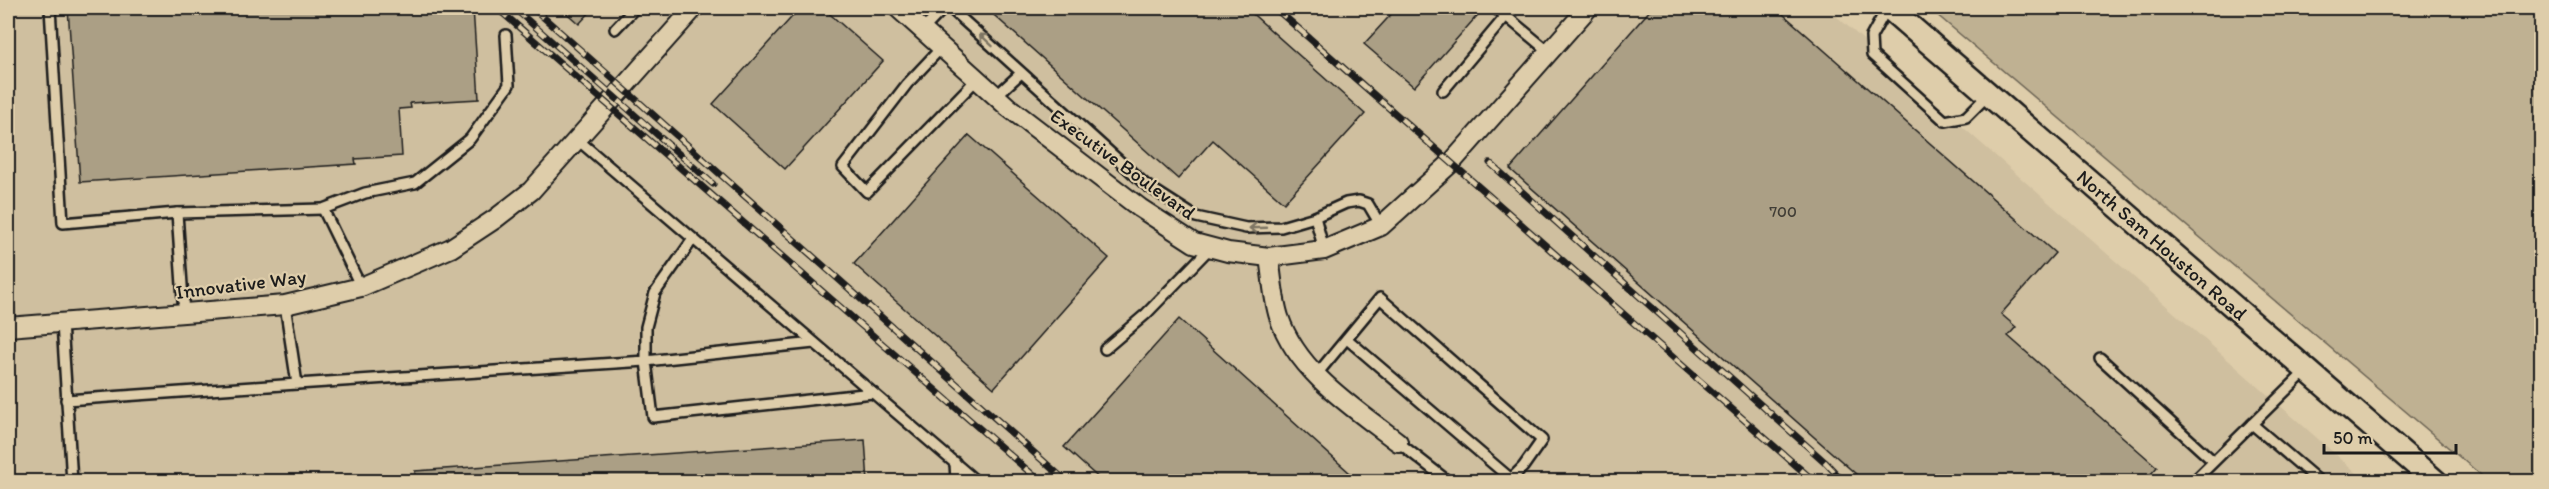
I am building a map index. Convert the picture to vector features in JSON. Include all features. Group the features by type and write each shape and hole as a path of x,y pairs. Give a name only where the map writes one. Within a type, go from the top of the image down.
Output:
{"street":[{"name":"Innovative Way","path":"8,327 285,305 361,287 451,248 495,219 531,191 694,8"},
{"name":"Executive Boulevard","path":"898,8 996,96 1140,208 1186,238 1228,252 1269,257 1324,250 1381,226 1452,162 1588,8"},
{"name":"North Sam Houston Road","path":"1888,8 2436,482"},
{"path":"1269,257 1278,316 1294,351 1341,398 1398,442"}],"lane":[{"path":"50,8 63,223 177,213 322,208 365,193 415,183 470,139 509,85 506,35"},
{"path":"615,29 635,8"},
{"path":"923,30 944,8"},
{"path":"950,8 1146,185 1196,217 1246,228 1281,227 1315,217 1346,203 1359,201 1368,204 1381,226"},
{"path":"1495,8 1549,52"},
{"path":"1888,8 1871,37 1872,55 1945,121 1966,117 1988,95"},
{"path":"1443,91 1506,16"},
{"path":"942,47 907,84 843,166 867,192 977,79"},
{"path":"996,96 1021,73"},
{"path":"578,140 977,482"},
{"path":"322,208 361,287"},
{"path":"177,213 184,314"},
{"path":"1186,238 1196,217"},
{"path":"1315,217 1324,250"},
{"path":"693,239 655,293 646,327 646,361 653,417 873,393"},
{"path":"1105,349 1146,314 1211,247"},
{"path":"1317,374 1380,298 1542,440 1510,480 1347,339"},
{"path":"8,301 8,327"},
{"path":"285,305 297,384"},
{"path":"62,323 72,482"},
{"path":"66,400 646,361 814,343"},
{"path":"2100,358 2213,461"},
{"path":"2193,482 2307,370"},
{"path":"2252,424 2320,482"},
{"path":"1398,442 1449,482"},
{"path":"955,462 956,482"}],"shaded area":[{"path":"8,8 1827,8 2366,481 8,481"},
{"path":"1929,8 2541,8 2541,481 2488,481"}],"building":[{"path":"68,8 473,8 479,99 410,103 411,108 399,109 402,156 355,159 356,164 80,182"},
{"path":"561,8 594,8 579,24"},
{"path":"800,8 823,8 883,61 785,169 713,104"},
{"path":"986,8 1246,8 1365,114 1284,203 1213,140 1178,179"},
{"path":"1397,8 1484,8 1414,87 1364,44"},
{"path":"1652,8 1776,8 2055,253 2001,314 2016,327 2008,336 2157,467 2144,482 1865,482 1510,169"},
{"path":"969,135 1109,258 994,388 854,264"},
{"path":"1179,319 1360,482 1103,482 1064,447"},
{"path":"865,440 868,482 415,482 415,471"}],"railway":[{"path":"497,8 1041,482"},
{"path":"514,8 713,184"},
{"path":"533,8 1067,482"},
{"path":"1275,8 1815,482"},
{"path":"1490,163 1825,462 1844,482"}]}
